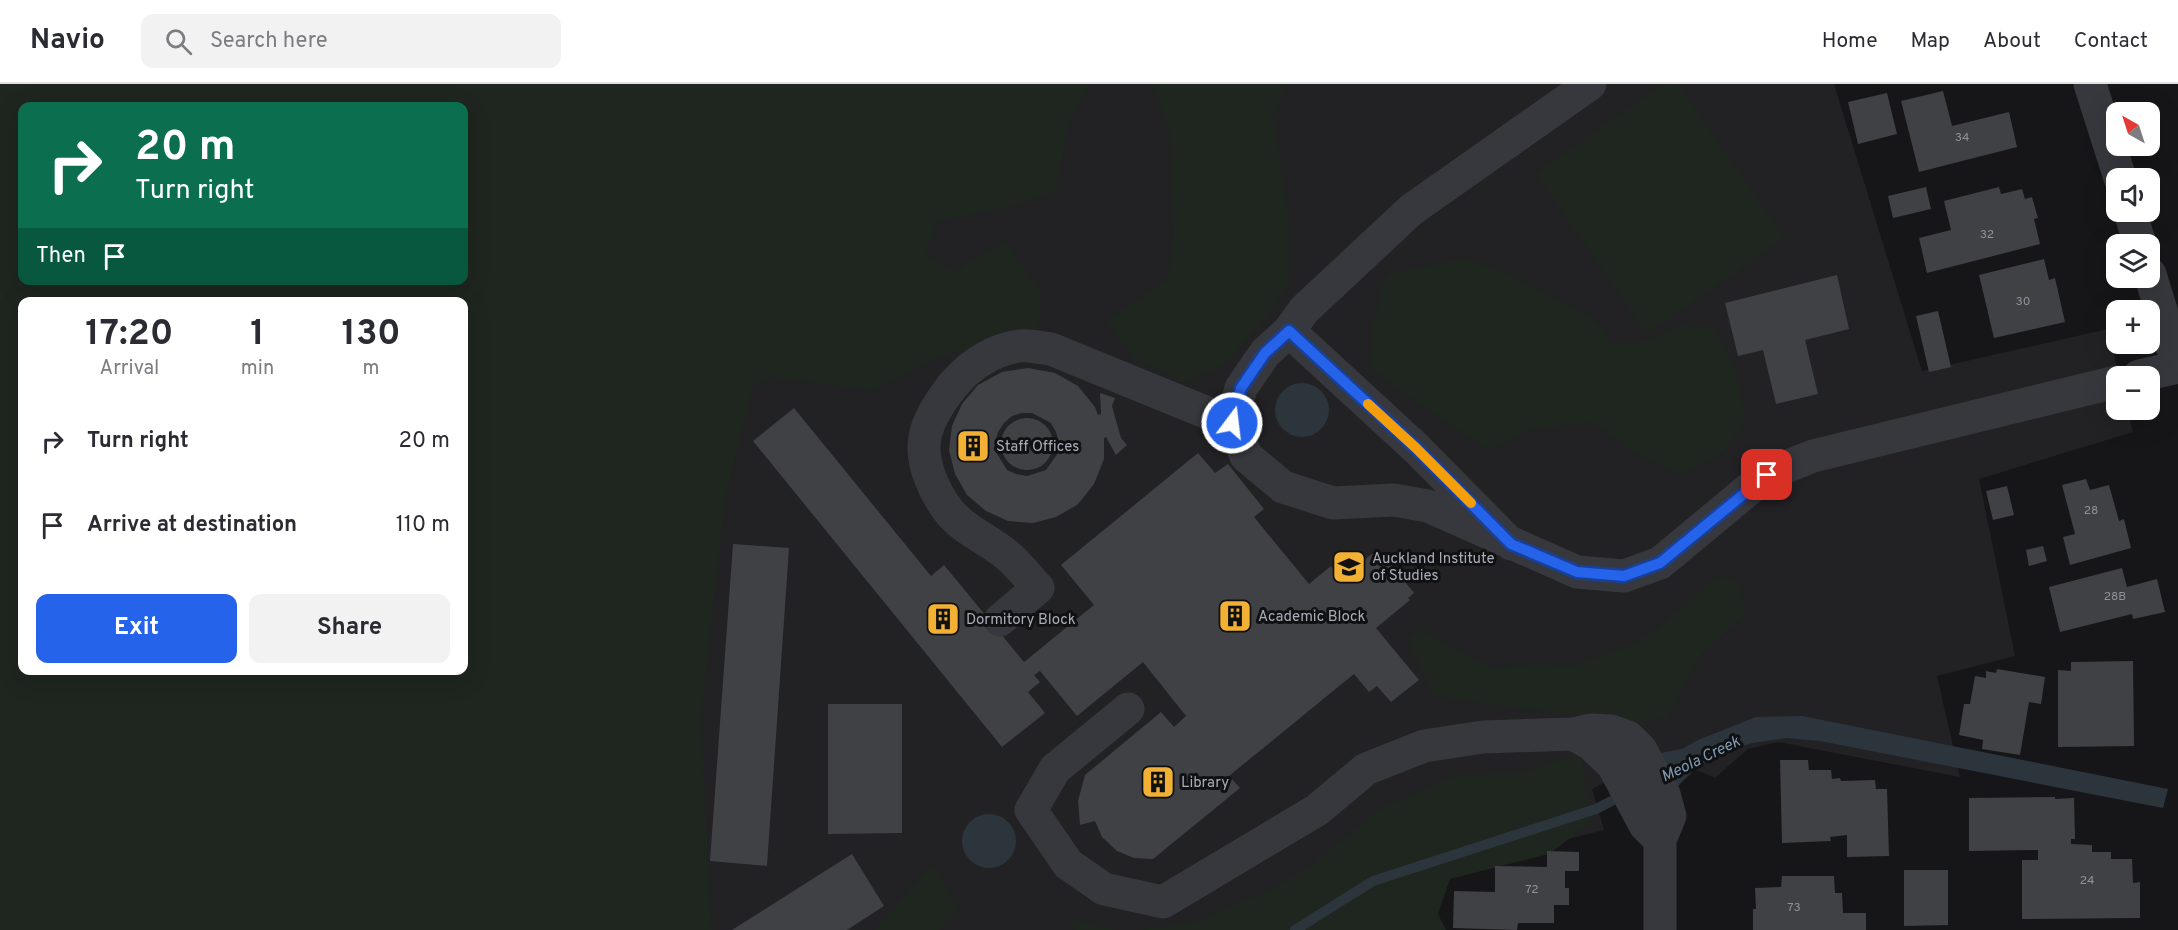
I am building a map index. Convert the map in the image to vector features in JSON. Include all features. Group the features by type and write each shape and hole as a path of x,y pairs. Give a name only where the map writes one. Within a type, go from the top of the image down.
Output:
{"street":[{"path":"1590,84 1411,210 1305,310 1289,331 1265,353 1241,388 1232,423 1246,456 1282,487 1333,503 1394,501 1428,507 1577,572 1624,576 1660,563 1767,475 1813,456 2106,384"},
{"path":"2090,84 2117,168"},
{"path":"2154,288 2178,366 2160,371"},
{"path":"1289,331 1416,448 1511,544"},
{"path":"1000,620 1038,588 1006,554 951,514 934,487 926,464 925,437 933,417 948,391 966,368 992,354 1019,346 1051,349 1232,423"},
{"path":"1128,710 1054,769 1030,810 1068,864 1104,889 1163,902 1317,810 1366,769 1424,746 1484,737 1574,734 1590,730 1611,731 1628,737 1641,750 1633,768 1650,801 1670,816 1660,840 1660,930"}],"shaded area":[{"path":"0,84 1090,84 1068,127 1056,191 1007,208 938,221 926,254 954,271 1005,241 1041,291 1039,334 940,356 874,391 769,377 752,389 726,494 701,719 712,930 0,930"},
{"name":"Auckland Institute of Studies","path":"1047,84 1834,84 1922,371 2106,329 2106,354 2114,354 2117,366 2106,366 2106,420 2130,420 2133,432 1979,479 2015,656 1937,676 1960,777 1778,742 1748,749 1715,778 1660,754 1592,789 1604,830 1436,872 1313,930 707,930 670,767 768,146"},
{"path":"1152,84 1287,84 1273,118 1289,224 1290,280 1271,311 1225,365 1185,383 1133,359 1107,321 1167,279 1174,237 1169,127"},
{"path":"1663,84 1678,84 1785,238 1647,334 1535,173"},
{"path":"1466,258 1511,275 1594,318 1614,345 1640,343 1683,325 1714,329 1736,370 1746,421 1725,451 1683,475 1641,457 1593,422 1533,429 1489,450 1429,411 1370,368 1372,325 1387,274"},
{"path":"1717,576 1737,579 1746,614 1701,655 1667,717 1638,722 1433,696 1408,640 1419,628 1471,658 1492,667 1533,664 1571,666 1632,645 1666,622"},
{"path":"1582,752 1589,824 1549,854 1450,879 1438,914 1446,930 1139,930 1197,921 1265,892 1312,865 1379,809 1458,775 1522,773"},
{"path":"931,864 960,909 938,930 875,930"},
{"path":"1071,918 1115,930 1075,930"}],"water":[{"path":"1297,383 1307,383 1317,387 1325,395 1329,410 1325,425 1317,433 1307,437 1297,437 1287,433 1279,425 1275,415 1275,405 1279,395 1287,387"},
{"path":"1802,716 2168,789 2163,808 1820,741 1786,738 1752,743 1718,755 1697,767 1677,787 1660,753 1682,749 1698,740 1756,717"},
{"path":"984,814 994,814 1004,818 1012,826 1016,841 1012,856 1004,864 994,868 984,868 974,864 966,856 962,846 962,836 966,826 974,818"}],"building":[{"path":"1943,91 1952,126 2009,112 2017,147 1919,172 1901,101"},
{"path":"1887,93 1897,134 1858,144 1848,102"},
{"path":"1926,187 1931,209 1893,218 1888,196"},
{"path":"1999,187 2001,194 2022,189 2025,199 2032,197 2038,218 2034,219 2040,244 1927,273 1919,238 1951,230 1944,201"},
{"path":"2044,259 2049,280 2055,278 2065,322 1994,338 1979,275"},
{"path":"1837,275 1849,329 1805,340 1818,394 1776,404 1763,350 1738,356 1725,303"},
{"path":"1938,311 1951,367 1929,372 1916,316"},
{"name":"Staff Offices","path":"1028,368 1055,373 1078,386 1095,407 1098,415 1101,414 1100,393 1115,398 1112,406 1121,438 1127,445 1116,455 1106,437 1104,438 1104,459 1094,484 1077,505 1056,517 1033,523 1008,521 986,511 967,495 955,474 949,450 952,426 962,404 978,385 1002,372","holes":["1032,413 1051,423 1059,443 1058,453 1046,470 1027,476 1007,470 996,452 995,442 998,432 1012,416"]},
{"name":"Academic Block","path":"794,408 931,576 944,565 1024,662 1094,605 1061,565 1198,453 1215,473 1228,464 1264,509 1254,517 1309,584 1331,566 1341,579 1378,549 1414,593 1408,598 1410,600 1376,628 1419,680 1391,702 1377,686 1369,692 1354,674 1229,776 1240,788 1153,859 1134,858 1117,851 1102,837 1095,821 1080,825 1078,801 1085,775 1161,712 1174,727 1186,716 1143,662 1077,716 1040,671 1034,675 1040,682 1028,692 1045,713 1002,747 753,441"},
{"path":"1022,418 1032,418 1046,425 1053,444 1046,463 1032,470 1022,470 1012,466 1005,459 1001,449 1001,439 1005,429 1012,422"},
{"path":"2086,479 2090,490 2109,485 2119,521 2124,519 2131,548 2070,565 2063,537 2075,534 2062,485"},
{"path":"2007,486 2014,515 1993,520 1986,491"},
{"path":"733,544 789,548 767,866 710,861"},
{"path":"2043,546 2047,561 2029,566 2026,550"},
{"path":"2122,568 2127,587 2157,579 2165,612 2133,619 2132,614 2060,632 2049,587"},
{"path":"2133,661 2134,746 2058,747 2058,670 2071,671 2071,662"},
{"path":"1997,669 2045,677 2041,704 2029,702 2020,755 1982,749 1983,740 1959,735 1964,704 1970,704 1975,676 1986,678 1986,671 1996,673"},
{"path":"828,704 902,704 902,833 828,834"},
{"path":"1780,760 1808,760 1809,770 1831,770 1832,779 1875,780 1876,789 1887,789 1889,856 1847,857 1847,835 1830,837 1831,841 1782,843"},
{"path":"2055,797 2055,799 2074,798 2075,839 2071,839 2071,844 2092,845 2092,852 2111,852 2111,859 2132,859 2133,883 2140,882 2140,918 2022,919 2022,860 2038,860 2038,850 1969,851 1969,798"},
{"path":"1547,851 1579,852 1579,871 1565,871 1565,888 1569,888 1569,905 1554,905 1554,923 1518,923 1517,930 1453,928 1454,891 1495,892 1495,866 1547,867"},
{"path":"852,854 884,906 847,930 732,930"},
{"path":"1904,870 1948,870 1948,925 1904,926"},
{"path":"1782,876 1834,876 1835,893 1842,893 1843,913 1866,913 1866,930 1753,930 1753,909 1756,909 1755,888 1781,887"}],"waterway":[{"name":"Meola Creek","path":"1295,930 1373,881 1596,809 1625,794"}],"slow traffic":[{"path":"1368,404 1471,503"}],"place":[{"name":"Staff Offices","path":"973,446"},
{"name":"Auckland Institute of Studies","path":"1349,567"},
{"name":"Academic Block","path":"1235,616"},
{"name":"Dormitory Block","path":"943,619"},
{"name":"Library","path":"1158,782"}],"route":[{"path":"1232,423 1241,388 1265,353 1289,331 1416,448 1511,544 1577,572 1624,576 1660,563 1767,475"}]}
